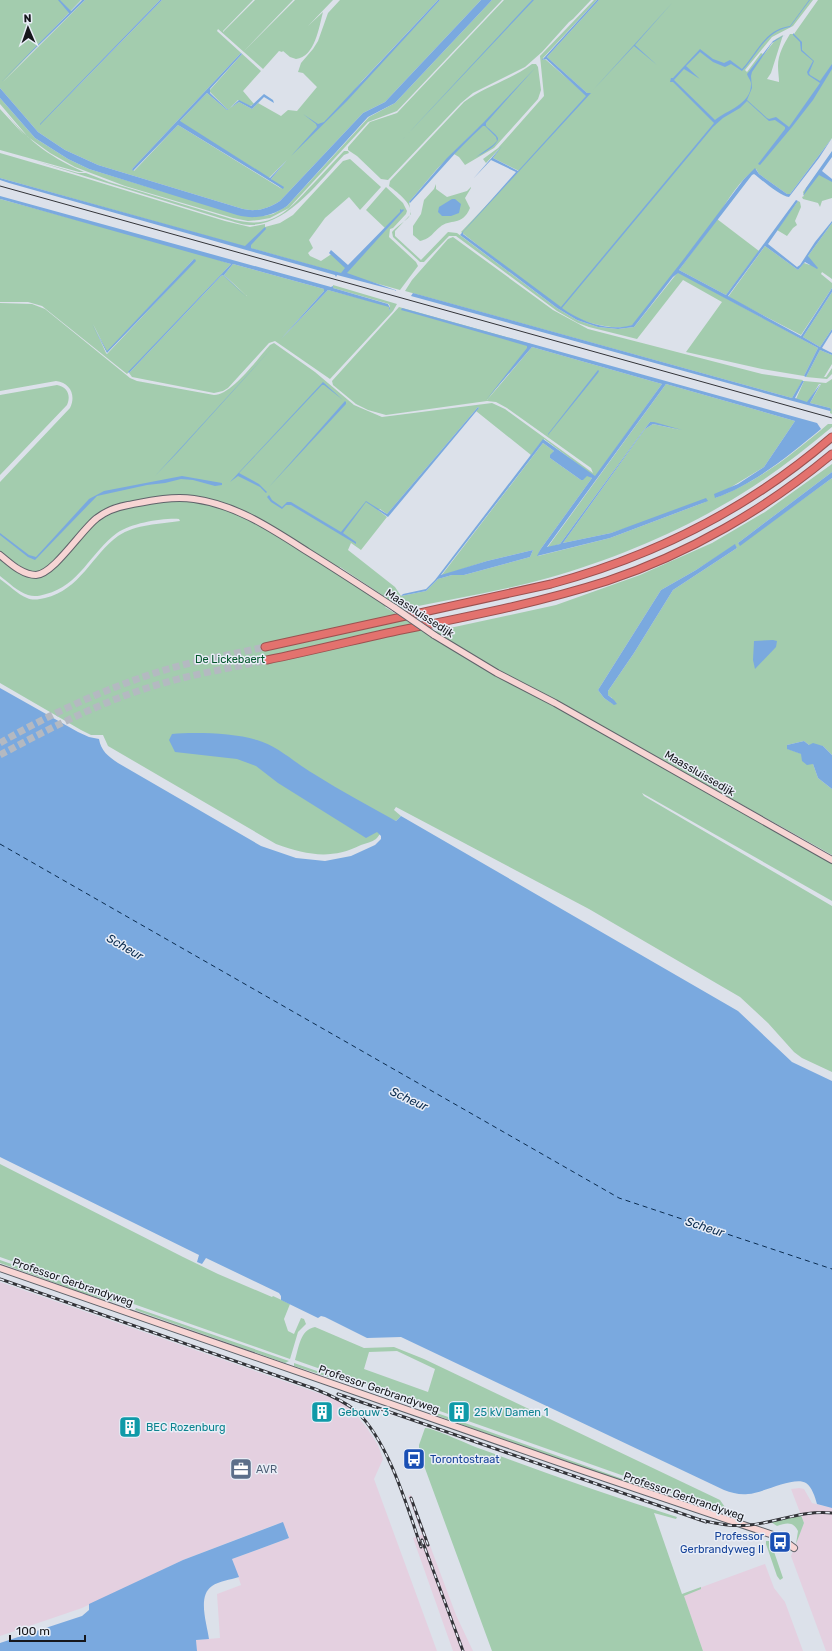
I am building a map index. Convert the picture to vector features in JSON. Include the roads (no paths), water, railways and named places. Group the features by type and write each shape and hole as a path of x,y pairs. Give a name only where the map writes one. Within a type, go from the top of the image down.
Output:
{"highway":[{"path":"265,647 551,584 584,575 627,560 717,517 786,474 832,437"},
{"path":"268,660 527,604 608,580 641,568 731,524 785,489 832,454"}],"street":[{"name":"Maassluissedijk","path":"0,555 26,573 38,575 54,565 91,523 106,512 117,508 159,499 193,499 221,505 249,516 297,545 497,673 556,703 832,860"},
{"name":"Professor Gerbrandyweg","path":"0,1268 572,1467 779,1537 794,1548"}],"water":[{"path":"58,0 60,0 71,11 82,0 85,0 2,81 69,13"},
{"path":"160,0 162,0 40,125 40,124"},
{"path":"438,0 440,0 347,101 291,156 317,127 316,124 303,114 318,124 324,122"},
{"path":"481,0 492,0 395,103 368,117 287,206 269,215 250,217 237,215 89,169 68,159 35,138 0,98 0,88 38,132 65,150 98,165 243,209 262,209 280,201 363,113 385,102"},
{"path":"532,0 534,0 407,135"},
{"path":"597,0 599,0 547,57 587,93 591,93 463,232 463,234 561,307 714,123 673,82 670,82 671,78 673,78 700,49 713,59 724,63 730,60 742,69 768,37 781,28 790,26 810,0 790,27 781,29 768,38 742,71 731,64 725,67 713,62 700,52 686,66 700,79 684,69 674,80 715,120 738,106 743,101 750,90 751,83 747,74 773,41 785,35 772,43 752,72 752,88 747,100 767,118 769,119 776,117 789,127 820,83 808,75 807,72 813,61 801,51 800,42 793,35 793,33 802,42 802,50 814,61 809,73 810,75 820,81 832,64 832,69 813,100 792,127 760,165 758,164 785,127 775,120 769,121 747,101 740,108 723,118 713,127 562,308 578,318 596,324 614,327 632,325 744,179 755,168 759,174 787,194 790,194 832,138 819,158 789,197 777,191 754,174 752,175 679,270 726,295 796,200 798,201 768,244 797,267 832,221 808,256 818,268 817,269 805,262 798,270 765,246 728,296 801,336 832,288 832,292 803,337 820,347 832,329 832,332 822,348 832,353 832,355 820,350 806,377 804,376 818,348 678,273 673,277 634,327 618,329 598,327 577,320 557,308 460,235 516,172 491,160 473,179 502,146 493,158 518,171 586,96 546,59 542,60"},
{"path":"672,3 635,45 657,65 634,46 593,90"},
{"path":"241,53 242,54 210,89 210,93 228,109 227,110 207,93 180,121 270,178 287,160 271,179 284,187 283,189 178,125 133,171 132,169"},
{"path":"536,67 486,123 486,126 498,138 498,141 496,144 476,157 497,141 496,137 485,126 483,126 454,154 410,203 409,202 447,158 484,122"},
{"path":"264,94 273,100 274,103 264,97 252,109 239,102 230,108 239,100 251,106"},
{"path":"832,151 832,157 822,171 832,179 832,182 819,175 803,196 806,188"},
{"path":"0,178 245,246 265,227 266,229 251,245 251,248 341,273 345,268 329,253 331,250 348,265 400,212 400,209 403,209 404,210 347,273 398,291 337,275 336,277 335,275 9,183 0,180"},
{"path":"0,196 331,287 333,286 333,288 388,304 390,308 389,311 389,307 328,290 281,339 324,291 324,289 233,264 224,275 246,297 223,275 221,276 129,373 128,372 231,264 0,199"},
{"path":"452,199 455,199 461,204 459,213 451,216 442,216 438,212 439,207"},
{"path":"195,259 196,261 107,353 92,324 107,351"},
{"path":"413,293 792,398 802,381 804,381 795,398 807,402 821,383 810,403 830,408 831,410 830,411 789,400 411,296"},
{"path":"402,308 817,423 821,429 771,468 744,485 715,498 714,494 738,484 764,467 795,421 666,384 547,547 560,544 650,422 682,430 653,424 645,429 563,543 611,533 706,498 708,501 610,538 537,556 592,478 587,476 581,480 550,458 550,455 554,451 543,443 441,575 487,561 533,550 530,557 464,575 452,575 438,579 426,591 401,596 403,594 426,589 435,580 543,439 595,476 662,384 532,347 486,400 527,348 527,346 401,310"},
{"path":"273,347 178,452 155,476"},
{"path":"598,370 598,373 548,435 548,434"},
{"path":"323,382 343,400 322,385 239,473 259,484 267,492 266,493 260,487 238,476 230,482"},
{"path":"345,401 346,404 269,487"},
{"path":"478,407 479,408 388,517 366,502 343,533 356,542 356,544 291,505 286,505 282,509 271,502 267,497 269,495 272,500 282,507 287,502 291,502 341,532 366,501 387,514"},
{"path":"832,472 832,478 740,546 738,543"},
{"path":"182,476 222,483 222,485 215,486 193,480 181,479 97,496 35,560 28,557 0,535 0,533 29,555 36,557 89,499 104,491"},
{"path":"735,544 737,548 673,590 634,653 608,691 608,695 617,704 614,705 604,698 598,690 661,590 696,570"},
{"path":"754,641 777,641 776,647 755,669 753,660"},
{"name":"Scheur","path":"0,688 78,732 89,737 99,739 101,747 118,763 261,846 296,858 325,861 351,856 375,845 381,839 381,836 377,832 366,838 278,783 256,766 237,759 175,752 169,740 172,734 226,734 257,740 272,746 307,770 355,798 396,821 401,816 738,1011 792,1062 832,1081 832,1508 817,1504 810,1487 801,1481 786,1483 748,1494 736,1494 724,1490 401,1337 367,1338 325,1317 321,1316 318,1318 281,1300 279,1293 206,1258 202,1264 197,1262 199,1255 0,1157"},
{"path":"804,741 809,745 813,743 823,746 832,755 832,789 818,778 813,764 807,765 802,761 801,754 787,749 787,745"},
{"path":"283,1522 289,1538 232,1559 239,1577 218,1583 207,1591 205,1596 204,1611 209,1639 196,1640 197,1651 0,1651 0,1643 82,1616 89,1610 89,1604 183,1560"}],"tunnel":[{"path":"0,743 77,703 137,679 211,658 265,647"},
{"path":"0,755 59,724 121,697 177,679 267,660"}],"tram line":[{"path":"0,186 832,418"}],"railway":[{"path":"0,1279 315,1389 347,1404 367,1423 387,1456 403,1494 421,1547"},
{"path":"338,1394 706,1522"},
{"path":"411,1498 428,1545"},
{"path":"701,1520 726,1525 744,1526 811,1513 832,1513"},
{"path":"422,1540 463,1651"}],"place":[{"name":"Gebouw 3","path":"322,1412"},
{"name":"25 kV Damen 1","path":"459,1412"},
{"name":"BEC Rozenburg","path":"130,1427"},
{"name":"Torontostraat","path":"414,1459"},
{"name":"AVR","path":"241,1469"},
{"name":"Professor Gerbrandyweg II","path":"780,1542"}],"park label":[{"name":"De Lickebaert","path":"230,659"}]}
